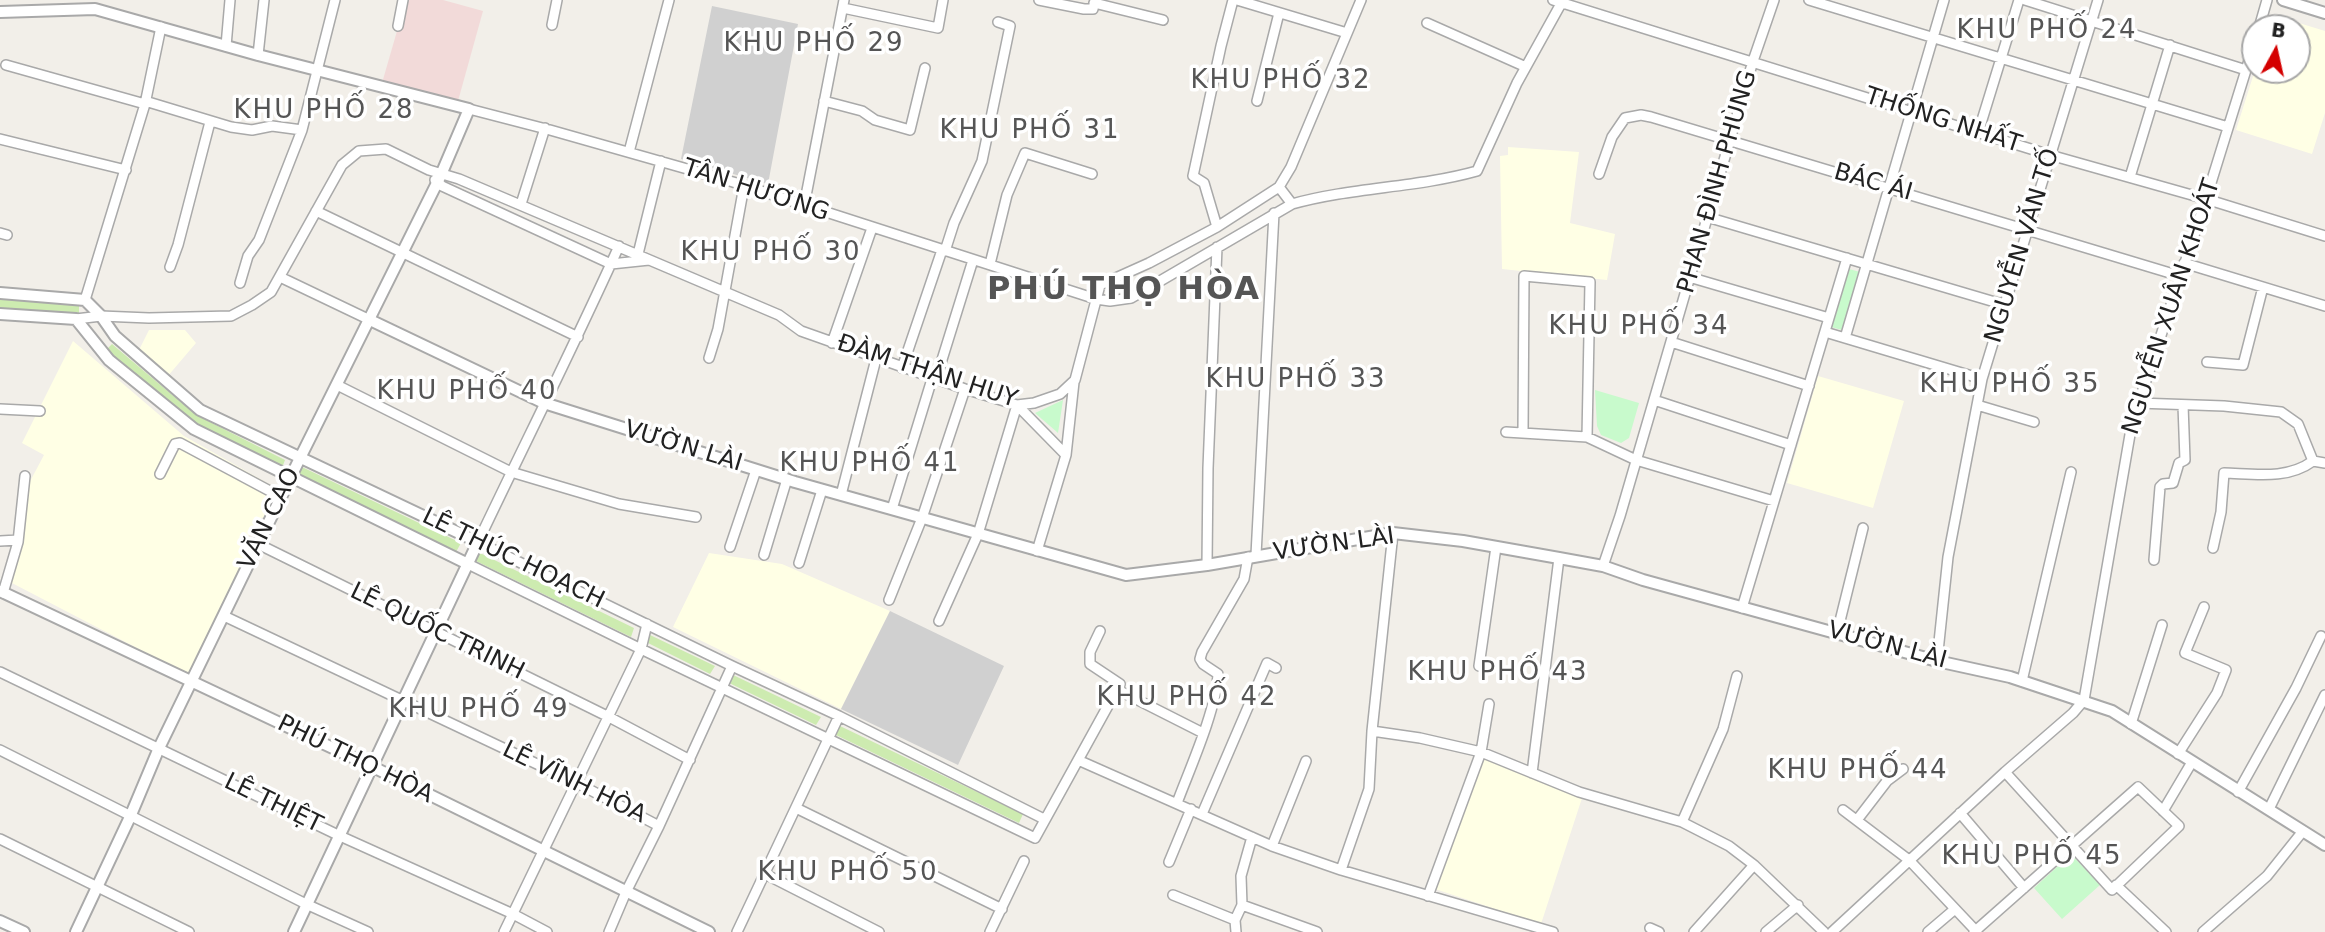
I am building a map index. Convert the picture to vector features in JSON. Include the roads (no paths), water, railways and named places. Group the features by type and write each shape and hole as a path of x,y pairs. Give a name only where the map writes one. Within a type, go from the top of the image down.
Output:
{"street":[{"path":"226,46 230,0"},
{"path":"258,55 264,0"},
{"path":"240,283 248,256 259,240 302,130 335,0"},
{"path":"398,26 404,0"},
{"path":"552,25 557,0"},
{"path":"629,152 669,0"},
{"path":"804,206 844,4 938,28 943,0"},
{"path":"1040,0 1084,9 1093,9 1095,2 1163,20"},
{"path":"1217,227 1204,183 1193,176 1221,46 1235,0 1347,33"},
{"path":"1037,551 1066,455 1075,380 1100,285 1217,227 1279,187 1291,167 1361,0"},
{"name":"PHAN ĐÌNH PHÙNG","path":"1603,566 1753,61 1774,0"},
{"path":"1809,0 2228,127"},
{"path":"1845,338 1944,0"},
{"path":"1978,133 2019,0"},
{"path":"2025,0 2241,68"},
{"name":"NGUYỄN VĂN TỐ","path":"1937,661 1948,557 1982,379 2098,0"},
{"path":"2283,0 2325,13"},
{"path":"1096,299 1110,301 1131,298 1292,204 1315,197 1445,180 1477,171 1559,1"},
{"name":"THỐNG NHẤT","path":"1559,1 1978,133 2325,236"},
{"name":"TÂN HƯƠNG","path":"0,12 95,4 161,27 258,55 545,128 661,161 1096,299"},
{"path":"1257,101 1279,13"},
{"path":"902,368 943,250 982,161 1010,26 998,22"},
{"path":"1427,23 1526,67"},
{"path":"0,293 85,300 145,102 161,27"},
{"path":"2130,177 2170,45"},
{"path":"6,65 210,122 252,130 272,126 302,130"},
{"path":"824,101 862,111 875,120 910,130 925,68"},
{"name":"NGUYỄN XUÂN KHOÁT","path":"2084,700 2130,435 2138,403 2242,84"},
{"name":"VĂN CAO","path":"76,932 159,748 439,178 469,109"},
{"name":"BÁC ÁI","path":"1599,174 1612,137 1625,118 1641,115 2180,276"},
{"path":"170,267 210,122"},
{"path":"520,205 545,128"},
{"path":"0,139 126,170"},
{"name":"ĐÀM THẬN HUY","path":"76,319 101,316 230,316 252,306 271,292 342,164 359,151 386,149 611,264 637,258 651,260 779,315 801,331 934,379 1017,405 1034,403 1060,394 1075,380"},
{"path":"990,264 1007,195 1025,153 1092,174"},
{"path":"637,258 661,161"},
{"name":"ĐÀM THẬN HUY","path":"439,178 520,205 619,246 637,258"},
{"path":"709,358 718,329 744,186"},
{"path":"1279,187 1292,204"},
{"path":"316,211 578,337"},
{"path":"1177,803 1203,733 1218,674 1203,664 1200,659 1202,652 1244,579 1252,556 1274,213"},
{"path":"1707,217 2004,305"},
{"path":"832,343 872,228"},
{"path":"294,932 619,246"},
{"path":"1207,565 1217,247"},
{"path":"1742,608 1847,258"},
{"path":"892,509 973,260"},
{"path":"2184,263 2325,306"},
{"path":"1523,432 1524,276 1590,282 1587,437"},
{"path":"279,277 370,320"},
{"path":"1689,277 1829,318"},
{"path":"2207,362 2243,365 2263,287"},
{"name":"LÊ THÚC HOẠCH","path":"76,319 109,360 194,429 722,688 1037,834 1044,819 839,716 200,410 115,336 85,300"},
{"path":"0,314 76,319"},
{"name":"VƯỜN LÀI","path":"370,320 544,403 786,479 1126,575 1325,547 1394,534 1496,547 1603,566 1742,608 2022,681 2084,700 2112,711 2325,845"},
{"path":"1825,332 1982,379"},
{"path":"1671,342 1809,386"},
{"path":"841,495 876,359"},
{"path":"337,385 511,472 619,504 696,517"},
{"path":"890,600 922,518 964,389"},
{"path":"1654,400 1791,445"},
{"path":"2138,403 2224,406 2281,412 2298,425 2314,461"},
{"path":"939,621 978,534 1017,405 1066,455"},
{"path":"1977,405 2034,422"},
{"path":"2154,560 2160,487 2162,484 2173,483 2179,463 2185,460 2183,405"},
{"path":"0,409 40,411"},
{"path":"1506,432 1587,437 1636,460 1774,501"},
{"path":"160,474 175,444 180,443 281,497"},
{"path":"2213,548 2221,512 2224,473 2270,475 2296,471 2314,461 2325,463"},
{"path":"730,547 756,470"},
{"path":"2022,681 2071,472"},
{"path":"2,592 18,540 25,476"},
{"path":"764,555 786,479"},
{"path":"799,563 822,489"},
{"path":"1837,633 1863,528"},
{"path":"1341,870 1369,789 1372,731 1394,534"},
{"path":"0,541 18,540"},
{"name":"LÊ QUỐC TRINH","path":"258,544 437,631 690,760"},
{"path":"1479,666 1496,547"},
{"path":"1532,773 1559,558"},
{"name":"PHÚ THỌ HÒA","path":"2,592 373,767 625,892 686,927 709,932"},
{"path":"2178,754 2217,692 2226,670 2185,653 2204,607"},
{"name":"LÊ VĨNH HÒA","path":"224,616 575,782 659,825"},
{"path":"505,932 641,649 647,624"},
{"path":"2131,724 2162,625"},
{"path":"1044,819 1120,684 1090,664 1090,652 1100,631"},
{"path":"2238,792 2296,688 2321,636"},
{"path":"1202,814 1267,663 1276,668"},
{"path":"609,932 625,892 690,760 732,666"},
{"name":"LÊ THIỆT","path":"0,672 340,836 547,932"},
{"path":"1682,822 1723,729 1737,676"},
{"path":"1118,690 1203,733"},
{"path":"2269,810 2325,695"},
{"path":"1832,932 2073,713 2084,700"},
{"path":"1429,896 1481,752 1489,704"},
{"path":"737,932 839,716"},
{"path":"1372,731 1420,738 1481,752 1579,792 1682,822 1729,846 1754,865 1824,932"},
{"path":"0,750 130,817 368,932"},
{"path":"1078,760 1272,846 1527,928 1553,932"},
{"path":"1272,846 1306,761"},
{"path":"2163,811 2192,762"},
{"path":"1857,820 1887,781 1903,769"},
{"path":"2005,772 2072,846 2166,932"},
{"path":"1843,810 1909,860 1975,932 2138,787 2179,826 2112,885"},
{"path":"796,808 1002,909"},
{"path":"1169,862 1191,810"},
{"path":"1960,813 2024,888"},
{"path":"2203,932 2267,876 2303,831"},
{"path":"1236,932 1235,920 1242,905 1241,876 1252,837"},
{"path":"0,839 189,932"},
{"path":"990,932 1024,861"},
{"path":"1694,932 1754,865"},
{"path":"765,874 879,932"},
{"path":"1173,895 1235,920"},
{"path":"1242,905 1317,932"},
{"path":"1766,932 1798,905"},
{"path":"1928,932 1955,909"},
{"path":"0,921 24,932"}],"district":[{"name":"KHU PHỐ 24","path":"2047,31"},
{"name":"KHU PHỐ 29","path":"814,44"},
{"name":"KHU PHỐ 32","path":"1281,81"},
{"name":"KHU PHỐ 28","path":"324,111"},
{"name":"KHU PHỐ 31","path":"1030,131"},
{"name":"KHU PHỐ 30","path":"771,253"},
{"name":"PHÚ THỌ HÒA","path":"1124,291"},
{"name":"KHU PHỐ 34","path":"1639,327"},
{"name":"KHU PHỐ 33","path":"1296,380"},
{"name":"KHU PHỐ 35","path":"2010,385"},
{"name":"KHU PHỐ 40","path":"467,392"},
{"name":"KHU PHỐ 41","path":"870,464"},
{"name":"KHU PHỐ 43","path":"1498,673"},
{"name":"KHU PHỐ 42","path":"1187,698"},
{"name":"KHU PHỐ 49","path":"479,710"},
{"name":"KHU PHỐ 44","path":"1858,771"},
{"name":"KHU PHỐ 45","path":"2032,857"},
{"name":"KHU PHỐ 50","path":"848,873"}]}
